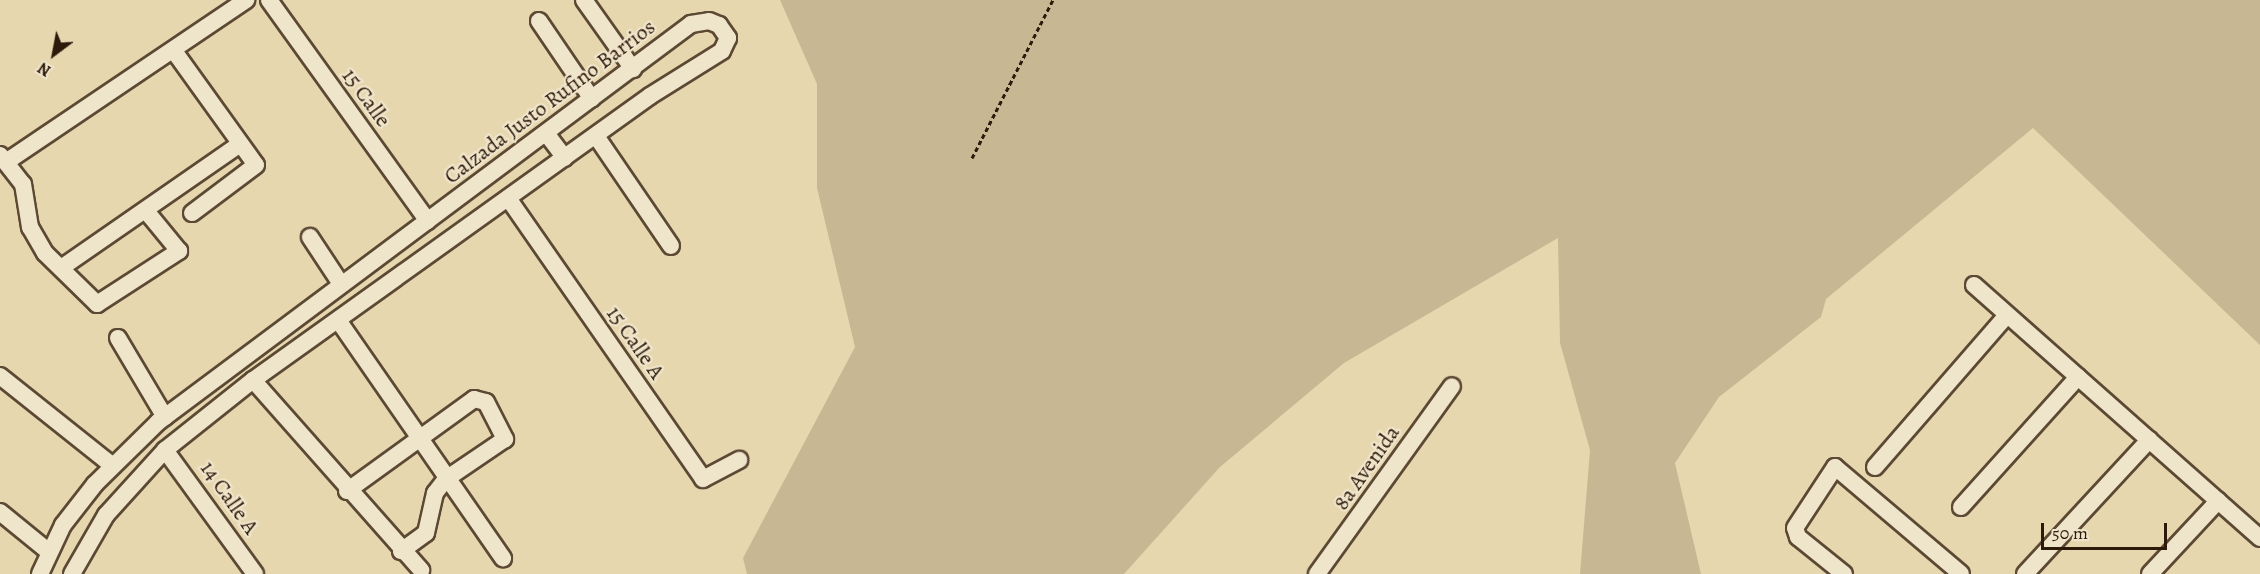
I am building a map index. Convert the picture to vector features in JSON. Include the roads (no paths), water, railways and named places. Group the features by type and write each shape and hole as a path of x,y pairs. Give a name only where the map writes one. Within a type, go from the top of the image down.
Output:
{"street":[{"path":"147,212 179,251 97,304 61,268 30,227 23,184 3,159 174,51 246,0"},
{"name":"15 Calle","path":"268,0 428,221"},
{"path":"584,0 633,69"},
{"path":"539,21 592,99"},
{"name":"Calzada Justo Rufino Barrios","path":"40,574 63,525 113,466 165,417 546,132 701,21 719,26 728,38 723,51 507,198 253,380 165,450 106,515 72,574"},
{"path":"174,51 256,165 192,213"},
{"path":"546,132 565,158"},
{"path":"596,136 671,246"},
{"path":"61,268 147,212 240,144"},
{"name":"15 Calle A","path":"507,198 703,479 739,460"},
{"path":"310,237 341,284"},
{"path":"1974,285 2260,538"},
{"path":"1875,466 2007,315"},
{"path":"338,320 446,479 503,558"},
{"path":"282,328 297,349"},
{"path":"118,338 165,417"},
{"path":"0,376 113,466"},
{"path":"1961,507 2078,377"},
{"path":"253,380 347,491 421,570"},
{"name":"8a Avenida","path":"1317,574 1452,386"},
{"path":"347,491 418,438 481,397 505,430 499,446 446,479 435,493 426,533 401,551"},
{"path":"2025,574 2149,440"},
{"name":"14 Calle A","path":"165,450 255,574"},
{"path":"1844,574 1798,537 1795,528 1835,467 1961,574"},
{"path":"2150,574 2218,501"},
{"path":"0,512 49,552"}]}
